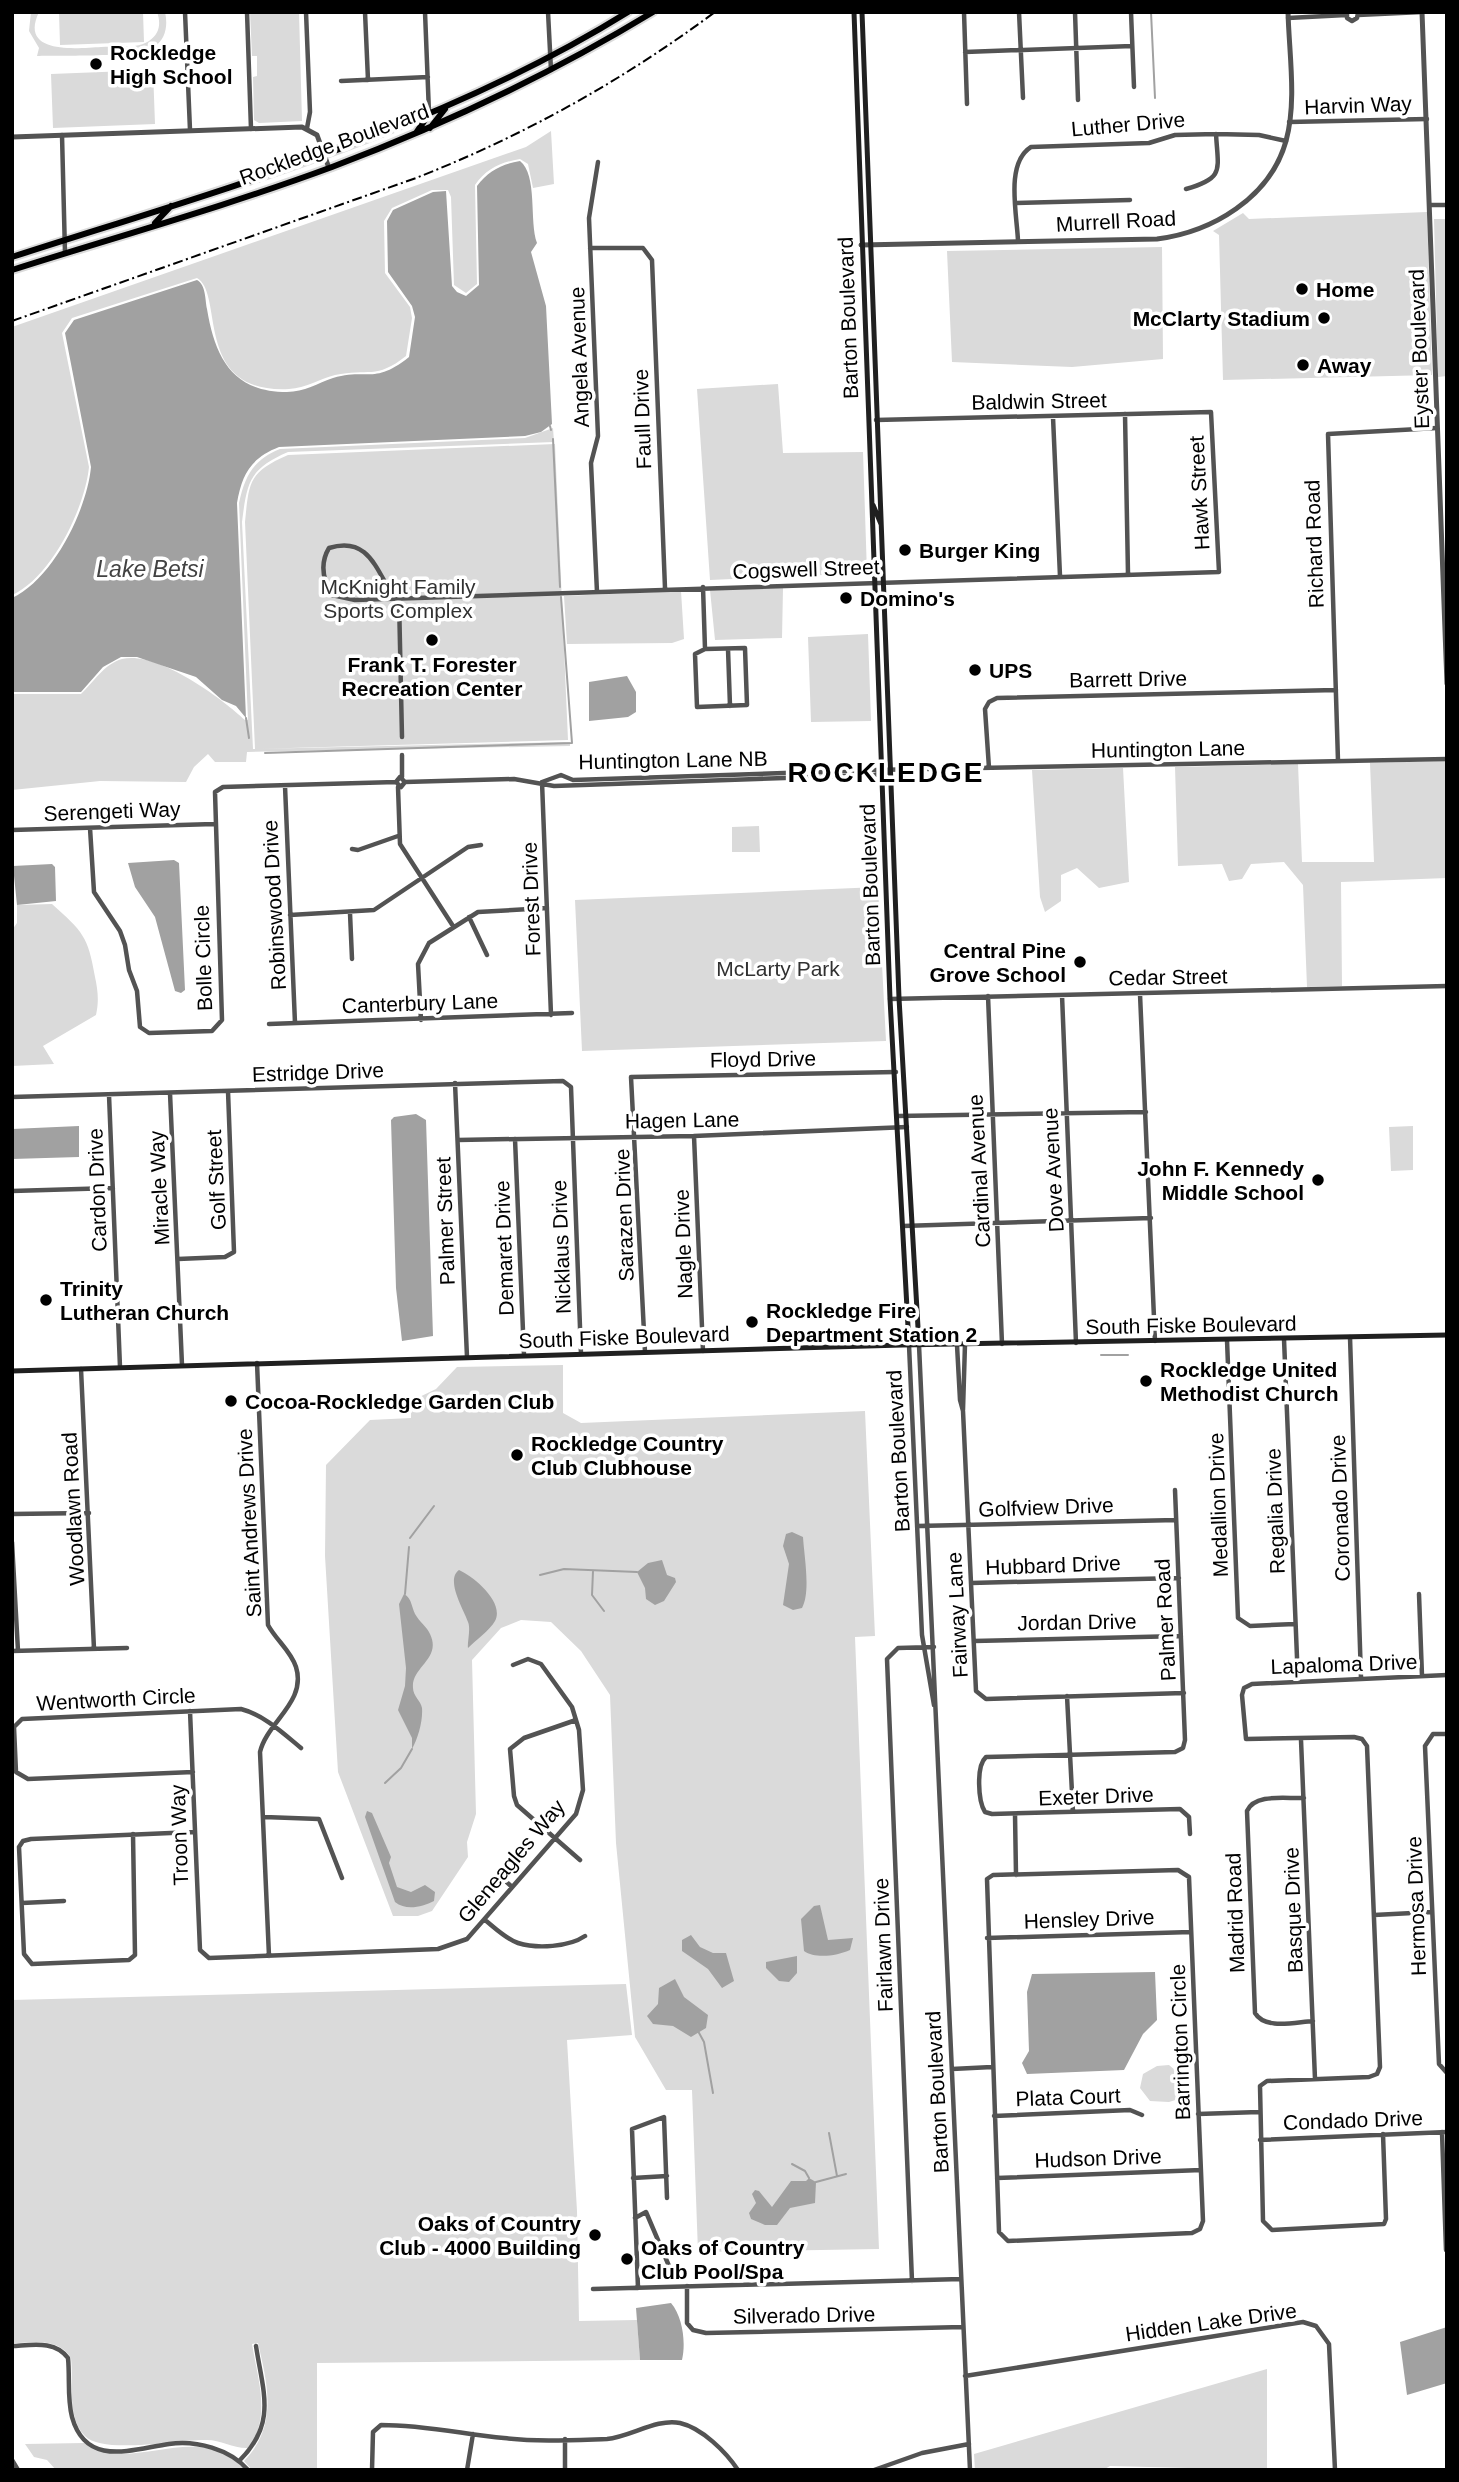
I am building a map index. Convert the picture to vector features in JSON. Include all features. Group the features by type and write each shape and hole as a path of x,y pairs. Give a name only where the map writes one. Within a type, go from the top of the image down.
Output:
{"main road":[{"name":"Rockledge Boulevard","path":"12,257 324,156 449,106 551,56 616,16 628,12"},
{"name":"Rockledge Boulevard","path":"12,270 329,168 430,128 551,70 653,12"},
{"name":"Barton Boulevard","path":"854,12 856,125 890,999 909,1345"},
{"name":"Barton Boulevard","path":"862,12 899,998 919,1345"},
{"path":"854,59 863,58"},
{"path":"430,128 449,106"},
{"path":"415,134 429,114"},
{"path":"856,125 866,124"},
{"path":"178,217 194,198"},
{"path":"150,226 171,206"},
{"path":"864,316 868,341 874,346"},
{"path":"870,459 879,477"},
{"path":"870,491 877,519 881,524"},
{"path":"878,681 888,680"},
{"path":"885,846 893,846"},
{"path":"905,1262 917,1275"},
{"name":"South Fiske Boulevard","path":"12,1371 909,1345 1447,1335"}],"street":[{"path":"185,12 190,131"},
{"path":"247,12 251,129"},
{"path":"305,127 310,108 306,12"},
{"path":"365,12 368,80"},
{"path":"425,12 429,114"},
{"path":"548,12 551,70"},
{"path":"964,12 967,104"},
{"path":"1019,12 1023,99"},
{"path":"1075,12 1078,100"},
{"path":"1131,12 1134,87"},
{"path":"1288,15 1347,14 1352,21 1358,14 1422,12"},
{"name":"Eyster Boulevard","path":"1422,12 1447,684"},
{"name":"Murrell Road","path":"861,245 1157,239 1203,229 1225,217 1261,185 1275,166 1286,141 1289,122 1288,15"},
{"path":"965,52 1132,46"},
{"path":"341,81 428,77"},
{"name":"Harvin Way","path":"1289,122 1427,119"},
{"path":"12,137 305,127 317,135 329,168"},
{"path":"1186,189 1208,183 1214,177 1217,167 1216,134"},
{"name":"Luther Drive","path":"1018,241 1016,164 1021,153 1031,146 1149,143 1175,135 1216,134 1259,135 1286,141"},
{"path":"62,135 65,253"},
{"name":"Angela Avenue","path":"597,592 591,463 598,436 589,218 598,162"},
{"path":"1016,203 1130,200"},
{"path":"1431,205 1447,205"},
{"name":"Faull Drive","path":"590,248 639,247 647,250 652,260 665,589"},
{"name":"Baldwin Street","path":"868,420 1211,412"},
{"name":"Hawk Street","path":"1211,412 1219,572"},
{"path":"1125,414 1128,574"},
{"path":"1054,416 1060,576"},
{"name":"Richard Road","path":"1338,761 1328,434 1437,428"},
{"name":"Cogswell Street","path":"397,599 367,552 345,545 329,548 324,565 325,584 332,595 355,600 397,599 597,592 703,587 1219,572"},
{"path":"703,587 705,649"},
{"path":"397,599 402,737"},
{"path":"745,648 747,705 697,707 695,654 705,649 729,649 745,648"},
{"path":"729,649 730,706"},
{"name":"Barrett Drive","path":"989,768 985,709 989,702 997,698 1336,690"},
{"path":"402,755 404,780"},
{"name":"Huntington Lane","path":"891,771 1447,759"},
{"name":"Huntington Lane NB","path":"542,782 561,775 573,780 891,771"},
{"path":"285,786 397,785 404,780 514,779 554,786 842,774"},
{"name":"Forest Drive","path":"542,782 551,1015"},
{"path":"397,785 400,844 453,926"},
{"name":"Bolle Circle","path":"90,828 94,892 120,931 125,945 129,970 137,991 139,1027 149,1033 217,1028 222,1020 214,795 218,789 285,786"},
{"name":"Robinswood Drive","path":"285,786 295,1023"},
{"name":"Serengeti Way","path":"12,830 214,824"},
{"path":"352,849 358,850 398,836"},
{"path":"290,915 374,910 468,847 481,845"},
{"path":"421,1020 421,955 429,943 469,916 484,910 547,908"},
{"path":"350,913 352,959"},
{"path":"469,916 487,955"},
{"name":"Cedar Street","path":"890,999 1447,986"},
{"path":"1140,993 1155,1341"},
{"name":"Dove Avenue","path":"1062,995 1076,1343"},
{"name":"Cardinal Avenue","path":"988,996 1002,1344"},
{"name":"Canterbury Lane","path":"269,1024 572,1013"},
{"name":"Floyd Drive","path":"631,1077 896,1072"},
{"name":"Sarazen Drive","path":"631,1077 645,1352"},
{"name":"Estridge Drive","path":"12,1097 563,1081 571,1087 573,1138"},
{"name":"Palmer Street","path":"455,1083 467,1357"},
{"name":"Golf Street","path":"178,1259 225,1257 234,1252 228,1091"},
{"name":"Miracle Way","path":"170,1093 182,1365"},
{"name":"Cardon Drive","path":"109,1095 120,1367"},
{"path":"898,1116 1146,1112"},
{"name":"Hagen Lane","path":"458,1140 694,1136 907,1128"},
{"name":"Nagle Drive","path":"694,1136 703,1351"},
{"name":"Nicklaus Drive","path":"573,1138 581,1354"},
{"name":"Demaret Drive","path":"515,1139 524,1355"},
{"path":"12,1191 113,1188"},
{"path":"904,1226 1151,1218"},
{"name":"Coronado Drive","path":"1350,1337 1361,1678"},
{"name":"Regalia Drive","path":"1284,1339 1298,1682"},
{"name":"Medallion Drive","path":"1227,1340 1238,1618 1243,1624 1295,1624"},
{"name":"Fairway Lane","path":"963,1411 965,1344"},
{"name":"Barton Boulevard","path":"909,1345 924,1647 936,1713"},
{"name":"Barton Boulevard","path":"919,1345 970,2470"},
{"name":"Fairway Lane","path":"957,1345 963,1411 976,1691 981,1697 1184,1693"},
{"name":"Saint Andrews Drive","path":"257,1363 268,1625 294,1662 298,1674 293,1698 263,1741 260,1752 269,1956"},
{"name":"Woodlawn Road","path":"81,1369 94,1649"},
{"path":"911,1397 922,1397"},
{"name":"Palmer Road","path":"1070,1755 1175,1752 1183,1748 1184,1693 1175,1490"},
{"path":"12,1514 89,1513"},
{"name":"Golfview Drive","path":"917,1526 1176,1520"},
{"path":"12,1542 15,1651 127,1648"},
{"name":"Hubbard Drive","path":"971,1583 1178,1578"},
{"path":"1419,1594 1422,1676"},
{"name":"Jordan Drive","path":"974,1641 1181,1636"},
{"name":"Fairlawn Drive","path":"912,2281 887,1659 898,1648 934,1647"},
{"name":"Gleneagles Way","path":"205,1955 209,1958 438,1949 467,1939 576,1814 581,1801 579,1730 572,1707 541,1664 528,1660 513,1665"},
{"name":"Lapaloma Drive","path":"1301,1740 1246,1740 1242,1708 1244,1688 1252,1684 1447,1675"},
{"path":"1068,1696 1073,1812"},
{"name":"Wentworth Circle","path":"193,1772 28,1779 16,1772 14,1727 22,1719 241,1709 274,1726 301,1748"},
{"name":"Troon Way","path":"190,1711 200,1950 205,1955"},
{"path":"576,1720 524,1738 510,1749 517,1805 580,1860"},
{"name":"Hermosa Drive","path":"1445,2072 1439,2064 1425,1746 1433,1734 1447,1734"},
{"path":"1301,1740 1362,1739 1367,1746 1380,2067 1377,2074 1369,2077 1267,2081 1260,2086 1263,2221 1267,2228 1272,2230 1384,2224 1387,2219 1383,2134"},
{"name":"Basque Drive","path":"1301,1740 1315,2079"},
{"name":"Exeter Drive","path":"1070,1755 986,1757 980,1766 982,1806 985,1812 1015,1814 1180,1809 1189,1817 1190,1834"},
{"name":"Madrid Road","path":"1304,1798 1258,1800 1250,1804 1247,1811 1255,2013 1259,2020 1267,2023 1313,2021"},
{"path":"1015,1814 1016,1875"},
{"path":"264,1817 319,1819 342,1878"},
{"path":"133,1834 137,1948 129,1960 32,1964 24,1954 19,1847 23,1841 133,1834 194,1832"},
{"name":"Barrington Circle","path":"1178,1870 1189,1877 1191,1932 1203,2221 1200,2229 1192,2233 1008,2241 1002,2237 997,2178 987,1879 993,1875 1178,1870"},
{"path":"497,1873 512,1887"},
{"path":"22,1903 64,1901"},
{"path":"1374,1915 1432,1912"},
{"path":"485,1920 510,1939 527,1945 574,1944 585,1936"},
{"name":"Hensley Drive","path":"987,1938 1191,1932"},
{"path":"952,2069 992,2067"},
{"name":"Plata Court","path":"995,2116 1130,2110 1142,2115"},
{"path":"1198,2114 1259,2112"},
{"path":"638,2288 632,2129 664,2118 667,2198"},
{"path":"1444,2132 1446,2250"},
{"name":"Condado Drive","path":"1260,2140 1444,2132"},
{"name":"Hudson Drive","path":"997,2178 1201,2170"},
{"path":"634,2178 667,2176"},
{"path":"635,2218 646,2212 669,2266"},
{"path":"593,2289 961,2279"},
{"name":"Silverado Drive","path":"687,2286 687,2323 693,2330 706,2333 962,2327"},
{"name":"Hidden Lake Drive","path":"965,2376 1303,2322 1316,2326 1329,2344 1335,2470"},
{"path":"12,2346 51,2346 64,2352 68,2358 72,2418 84,2439 93,2446 118,2453 171,2443 208,2446 240,2460 248,2470"},
{"path":"240,2460 260,2437 266,2412 256,2346"},
{"path":"372,2470 372,2438 375,2428 382,2425 424,2425 506,2439 565,2439 621,2437 658,2426 680,2423 714,2444 738,2470"},
{"path":"467,2470 473,2434"},
{"path":"565,2439 565,2470"},
{"path":"874,2470 922,2453 968,2444"},
{"path":"13,2461 18,2470"}],"green space":[{"path":"31,12 39,12 35,26 37,36 44,43 66,48 144,44 157,32 157,12 165,12 166,27 158,44 145,51 37,56 39,48 29,31"},
{"path":"59,12 143,12 144,42 60,45"},
{"path":"250,12 299,12 302,121 259,123 254,120 253,77 257,76 257,56 252,56"},
{"path":"153,70 155,124 53,128 51,74"},
{"path":"551,131 554,184 533,188 528,164 520,159 494,167 475,185 477,284 466,293 454,285 451,197 448,190 432,190 392,208 384,221 385,273 410,307 412,318 406,356 387,368 335,375 289,389 258,386 238,376 225,360 217,341 205,288 197,278 72,318 62,333 89,467 86,484 73,521 52,558 40,574 12,595 12,327 526,147"},
{"name":"McClarty Stadium","path":"1427,212 1432,375 1223,380 1219,235 1213,231 1243,213 1249,219"},
{"path":"1434,219 1445,219 1447,376 1438,377"},
{"path":"1162,247 1163,359 1072,367 952,362 947,251"},
{"path":"778,384 783,453 863,452 867,573 710,580 697,389"},
{"path":"553,428 554,442 288,452 265,464 258,471 248,487 242,522 253,749 570,742 570,746 247,752 246,762 215,762 208,754 194,767 186,782 100,781 12,790 12,694 81,694 104,669 122,659 136,658 170,669 205,689 248,720 239,503 247,477 263,458 280,449 525,438"},
{"name":"McKnight Family Sports Complex","path":"555,444 568,740 255,749 245,522 250,487 258,473 288,455"},
{"path":"783,588 782,638 715,640 710,590"},
{"path":"681,591 684,639 672,643 567,644 564,596"},
{"path":"868,634 871,721 811,722 808,637"},
{"path":"1447,761 1447,878 1341,882 1342,986 1307,987 1303,885 1284,862 1251,864 1242,879 1229,881 1222,864 1178,866 1175,767 1298,764 1302,862 1374,862 1370,763"},
{"path":"1123,768 1129,882 1099,888 1077,868 1061,875 1061,901 1045,912 1040,897 1032,770"},
{"path":"759,826 760,852 732,852 732,827"},
{"name":"McLarty Park","path":"878,887 886,1041 582,1051 575,900"},
{"path":"52,904 71,921 86,943 97,987 96,1015 43,1046 54,1064 12,1066 12,930 17,923 17,905"},
{"path":"1413,1126 1413,1170 1391,1171 1389,1127"},
{"path":"563,1365 563,1413 581,1423 865,1411 875,1636 855,1637 879,2249 698,2252 692,2090 666,2090 635,2037 616,1843 610,1695 581,1651 551,1622 521,1620 501,1628 472,1660 476,1814 467,1842 468,1857 432,1911 418,1916 393,1916 338,1772 325,1556 326,1465 370,1420 411,1418 411,1401 436,1389 457,1367"},
{"path":"626,1984 632,2035 567,2040 577,2211 579,2321 637,2320 640,2360 317,2363 317,2470 252,2470 244,2461 262,2434 268,2405 258,2343 252,2344 261,2398 260,2423 249,2448 207,2440 143,2445 94,2442 85,2436 75,2419 71,2358 66,2351 52,2344 12,2343 12,2000"},
{"path":"1169,2065 1182,2076 1182,2098 1169,2102 1150,2101 1140,2088 1143,2074 1157,2066"},
{"path":"1267,2369 1267,2470 1110,2466 1103,2470 975,2470 974,2454"},
{"path":"85,2443 104,2451 124,2454 186,2447 207,2448 227,2455 245,2470 56,2470 47,2460 34,2457 25,2444"}],"water":[{"name":"Lake Betsi","path":"520,161 526,168 531,188 537,243 531,252 546,306 552,424 541,432 525,436 279,447 261,456 245,475 237,503 246,718 236,706 222,700 196,677 137,657 121,657 103,667 81,692 12,692 12,598 27,589 54,560 83,503 91,467 65,333 74,320 197,280 204,289 210,326 221,356 229,368 252,386 293,392 345,375 387,371 409,357 415,317 412,306 388,272 387,221 393,210 433,192 446,191 452,286 466,296 479,285 477,186 496,169"},
{"path":"627,676 636,692 636,712 628,717 589,721 589,682"},
{"path":"174,860 179,863 185,990 181,993 175,991 155,917 135,887 128,863"},
{"path":"52,864 55,867 56,901 17,905 13,866"},
{"path":"416,1114 426,1120 433,1336 402,1341 396,1288 391,1120 394,1117"},
{"path":"79,1126 79,1157 12,1159 12,1129"},
{"path":"792,1532 803,1537 807,1583 802,1608 793,1610 783,1605 789,1564 783,1546 786,1534"},
{"path":"662,1560 667,1575 675,1578 676,1582 664,1601 655,1605 646,1599 645,1588 637,1572 648,1563"},
{"path":"459,1570 486,1591 496,1606 497,1614 493,1624 468,1648 469,1625 454,1581"},
{"path":"404,1594 429,1632 433,1643 429,1657 414,1681 413,1691 421,1705 422,1713 420,1729 412,1749 412,1738 398,1710 405,1686 406,1668 399,1604"},
{"path":"367,1811 372,1813 391,1857 389,1863 397,1887 411,1892 425,1885 435,1892 434,1901 414,1907 395,1902 365,1817"},
{"path":"820,1905 828,1940 853,1938 850,1950 826,1956 804,1951 801,1919 814,1906"},
{"path":"691,1935 700,1947 713,1953 726,1953 734,1981 722,1988 708,1969 682,1951 682,1940"},
{"path":"797,1956 797,1973 789,1982 779,1981 766,1968 766,1962"},
{"path":"1155,1972 1157,2020 1143,2034 1124,2070 1027,2074 1022,2063 1029,2051 1027,1992 1032,1974"},
{"path":"675,1979 684,1997 708,2015 706,2028 691,2037 673,2026 653,2024 647,2016 658,2004 659,1988"},
{"path":"809,2178 816,2182 815,2203 790,2208 777,2225 765,2225 751,2219 749,2213 756,2203 752,2194 755,2190 759,2191 772,2207 791,2181 806,2181"},
{"path":"671,2303 682,2330 682,2360 640,2360 636,2308"},
{"path":"1447,2327 1447,2383 1407,2395 1400,2342"}],"waterway":[{"path":"1151,12 1155,98"},
{"path":"550,426 551,430"},
{"path":"553,439 560,587"},
{"path":"265,753 572,743 561,597"},
{"path":"246,718 249,738"},
{"path":"1101,1355 1128,1355"},
{"path":"410,1538 434,1506"},
{"path":"405,1594 409,1547"},
{"path":"540,1575 564,1569 637,1572"},
{"path":"593,1571 592,1595 604,1611"},
{"path":"385,1783 401,1768 412,1749"},
{"path":"698,2031 704,2042 713,2093"},
{"path":"829,2133 837,2176"},
{"path":"792,2164 805,2171 809,2178"},
{"path":"816,2182 846,2174"}],"railway":[{"path":"12,321 456,162 533,125 608,84 715,12"}],"place":[{"name":"Rockledge High School","path":"96,64"},
{"name":"Home","path":"1302,289"},
{"name":"McClarty Stadium","path":"1324,318"},
{"name":"Away","path":"1303,365"},
{"name":"Burger King","path":"905,550"},
{"name":"Domino's","path":"846,598"},
{"name":"Frank T. Forester Recreation Center","path":"432,640"},
{"name":"UPS","path":"975,670"},
{"name":"Central Pine Grove School","path":"1080,962"},
{"name":"John F. Kennedy Middle School","path":"1318,1180"},
{"name":"Trinity Lutheran Church","path":"46,1300"},
{"name":"Rockledge Fire Department Station 2","path":"752,1322"},
{"name":"Rockledge United Methodist Church","path":"1146,1381"},
{"name":"Cocoa-Rockledge Garden Club","path":"231,1401"},
{"name":"Rockledge Country Club Clubhouse","path":"517,1455"},
{"name":"Oaks of Country Club - 4000 Building","path":"595,2235"},
{"name":"Oaks of Country Club Pool/Spa","path":"627,2259"}],"district":[{"name":"ROCKLEDGE","path":"886,772"}]}
